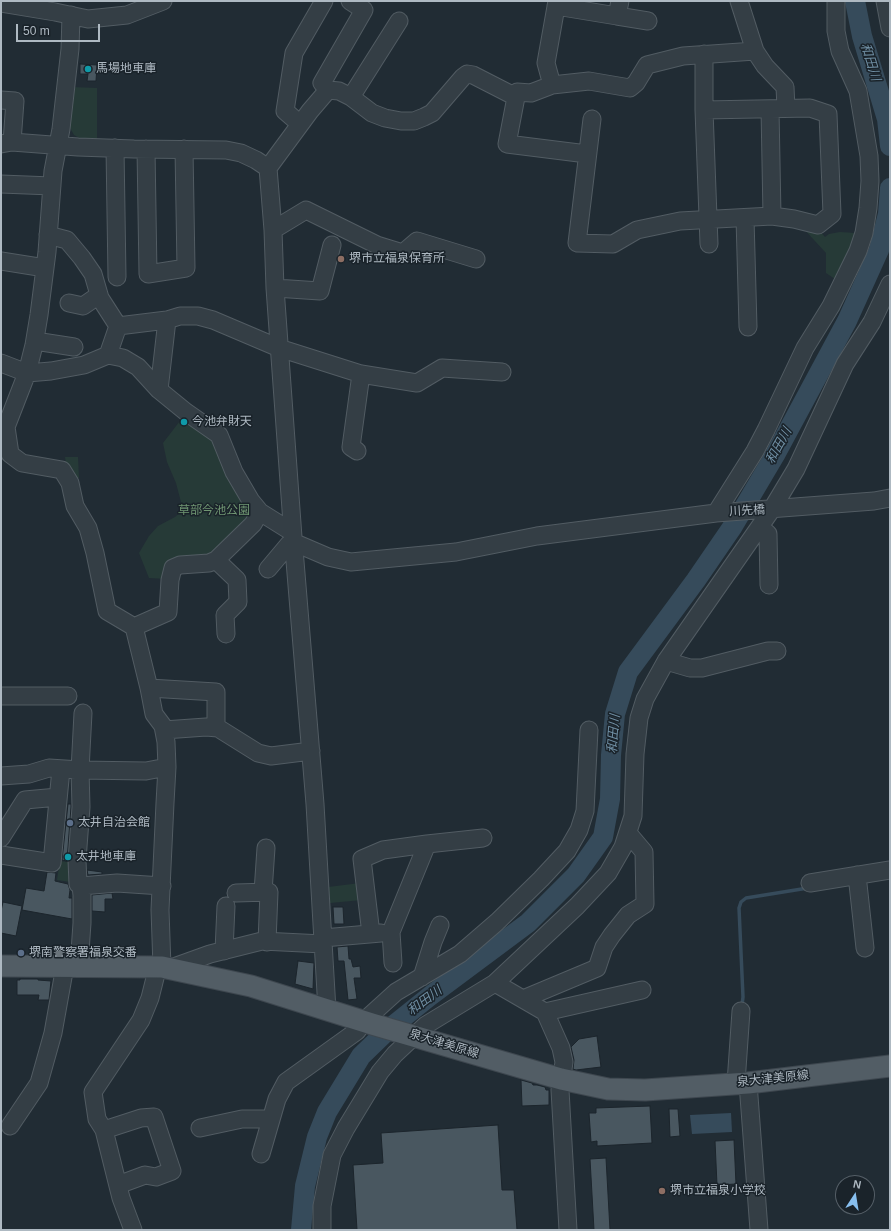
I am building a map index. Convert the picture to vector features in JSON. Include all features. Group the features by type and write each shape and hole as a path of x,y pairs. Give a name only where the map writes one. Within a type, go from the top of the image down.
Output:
{"main road":[{"name":"泉大津美原線","path":"1,966 164,967 251,986 560,1079 608,1089 645,1090 742,1083 890,1066"}],"street":[{"path":"9,3 61,9 88,19 127,15 163,1"},
{"path":"300,124 285,111 294,53 324,1"},
{"path":"350,1 364,10 322,83 328,90 339,91 351,97 372,113 385,118 400,121 414,121 424,118 432,113 467,74 473,75 516,97"},
{"path":"740,1 755,51 765,66 785,87 778,109 772,216"},
{"path":"719,513 755,451 805,348 831,306 858,251 864,233 870,181 869,156 858,91 840,52 836,31 836,1"},
{"path":"885,1 890,28"},
{"path":"552,85 546,63 557,4 618,9 648,21"},
{"path":"61,9 70,49 62,129 52,171 45,268 35,341 27,373 6,427 6,454 22,462 62,470 70,483 75,506 88,528 96,553 107,611 134,627 154,714 164,730 166,742 167,768 164,803 160,910 164,967 141,1020 93,1092 98,1119 104,1130 120,1198 133,1230"},
{"path":"351,97 398,21"},
{"path":"588,154 507,144 517,92 531,93 552,85 589,81 630,88 636,83 647,65 683,56 755,51"},
{"path":"704,54 704,110 709,244"},
{"path":"327,1010 311,751 279,348 275,288 274,230 268,168 300,124 328,90"},
{"path":"1,100 15,101 7,143 146,149 226,150 234,151 256,160 268,168"},
{"path":"592,119 577,243 613,244 637,230 680,221 772,216 794,219 818,225 832,214 828,114 810,108 704,110"},
{"path":"115,148 117,276"},
{"path":"146,149 148,274 186,268 184,149"},
{"path":"1,184 52,186"},
{"path":"274,230 306,210 377,245 403,253 417,241 476,259"},
{"path":"745,218 748,327"},
{"path":"48,235 67,240 82,258 93,274 99,295 118,326"},
{"path":"275,288 320,291 332,245"},
{"path":"1,261 45,268"},
{"path":"322,1230 322,1206 332,1155 346,1128 380,1072 410,1034 495,983 577,906 608,873 623,847 633,816 635,754 639,718 645,699 666,661 760,527 796,469 845,364 872,322 890,284"},
{"path":"69,303 83,306 99,295"},
{"path":"118,326 167,320 180,316 198,316 213,320 279,348 361,374 417,383 442,368 502,372"},
{"path":"159,390 167,320"},
{"path":"108,355 118,326"},
{"path":"35,341 74,347"},
{"path":"1,363 27,373 51,371 84,365 108,355 123,358 138,368 159,390 186,412 219,435 234,472 251,501 260,512 253,524 216,560 209,563 180,565 173,568 170,580 168,612 134,627"},
{"path":"357,451 351,447 361,374"},
{"name":"川先橋","path":"260,512 293,537 328,557 351,562 456,552 537,536 719,513 874,501 890,498"},
{"path":"760,527 768,534 769,585"},
{"path":"268,570 293,537"},
{"path":"216,560 237,580 238,602 225,615 226,634"},
{"path":"666,661 690,668 702,668 777,650"},
{"path":"149,688 216,692 216,728"},
{"path":"1,696 68,696"},
{"path":"10,1126 39,1082 54,1033 82,923 82,895 78,884 77,860 81,807 80,770 83,713"},
{"path":"164,730 206,727 216,728 258,753 271,756 311,751"},
{"path":"261,1154 277,1099 286,1082 368,1022 396,992 460,954 497,922 567,851 580,830 585,812 589,730"},
{"path":"1,776 29,774 49,768 80,770 146,770 167,768"},
{"path":"1,855 52,863 60,769"},
{"path":"1,838 25,800 58,797"},
{"path":"522,999 597,968 604,947 612,935 628,914 645,904 644,852 628,833"},
{"path":"371,934 362,860 383,850 483,838"},
{"path":"393,963 390,932 427,844"},
{"path":"263,892 266,848"},
{"path":"810,883 890,870"},
{"path":"858,875 865,948"},
{"path":"80,886 116,884 162,886"},
{"path":"224,951 231,899 263,892 269,892 267,942"},
{"path":"422,976 440,925"},
{"path":"164,967 210,954 262,942 323,941 390,932"},
{"path":"495,983 545,1012 561,1048 564,1062 560,1079 560,1090 568,1230"},
{"path":"545,1012 642,990"},
{"path":"741,1011 742,1083 759,1230"},
{"path":"104,1130 141,1118 154,1117 172,1171 156,1177 145,1175 118,1185"},
{"path":"200,1128 242,1119 271,1119"}],"green space":[{"path":"71,87 97,88 97,142 85,141 74,135 69,126"},
{"path":"802,227 818,229 825,237 829,234 840,232 855,233 846,261 835,279 826,273 826,253"},
{"name":"草部今池公園","path":"183,417 214,439 249,511 249,522 219,554 167,579 149,578 139,553 149,536 158,526 181,512 181,502 176,483 167,462 163,443"},
{"path":"65,457 78,457 79,478 73,478 67,470"},
{"path":"60,861 75,863 77,883 57,880"},
{"path":"360,883 362,900 330,903 328,887"}],"water":[{"path":"731,1113 732,1132 692,1134 690,1115"}],"building":[{"name":"馬場地車庫","path":"80,64 97,65 96,81 87,81 88,74 80,74"},
{"path":"68,804 71,804 71,807 67,861 62,860"},
{"path":"87,870 102,872 102,874 88,875"},
{"path":"47,872 56,873 55,881 68,884 70,890 69,898 72,898 72,919 22,910 26,888 44,891"},
{"path":"112,893 113,899 105,899 105,912 92,911 92,895"},
{"path":"3,902 22,906 16,936 1,933 1,911"},
{"path":"333,907 343,907 344,924 334,924"},
{"path":"348,946 349,959 351,959 353,967 360,966 361,978 354,978 357,999 348,1000 344,961 338,961 337,947"},
{"path":"298,961 314,963 313,989 295,984"},
{"path":"17,980 51,981 49,1000 38,1000 39,995 17,995"},
{"path":"597,1036 601,1067 576,1070 573,1069 574,1060 571,1047 579,1039"},
{"path":"521,1080 532,1083 533,1085 545,1087 546,1090 549,1090 549,1105 522,1106"},
{"path":"650,1106 652,1143 597,1146 597,1141 591,1142 589,1113 596,1113 596,1108"},
{"path":"669,1109 678,1109 680,1136 670,1137"},
{"path":"498,1125 502,1190 514,1190 517,1230 357,1230 353,1165 383,1163 381,1133"},
{"path":"734,1140 736,1184 717,1185 715,1141"},
{"path":"606,1158 610,1230 594,1230 590,1159"}],"waterway":[{"name":"和田川","path":"855,1 862,36 887,119 890,146"},
{"name":"和田川","path":"301,1230 305,1186 317,1137 327,1112 361,1056 390,1028 430,996 528,923 576,875 603,837 610,799 611,755 615,714 628,672 696,580 733,526 775,455 847,321 879,250 888,214 890,188"},
{"path":"742,1005 743,997 739,908 741,902 746,898 808,888"}],"place":[{"name":"馬場地車庫","path":"88,69"},
{"name":"堺市立福泉保育所","path":"341,259"},
{"name":"今池弁財天","path":"184,422"},
{"name":"太井自治会館","path":"70,823"},
{"name":"太井地車庫","path":"68,857"},
{"name":"堺南警察署福泉交番","path":"21,953"},
{"name":"堺市立福泉小学校","path":"662,1191"}]}
